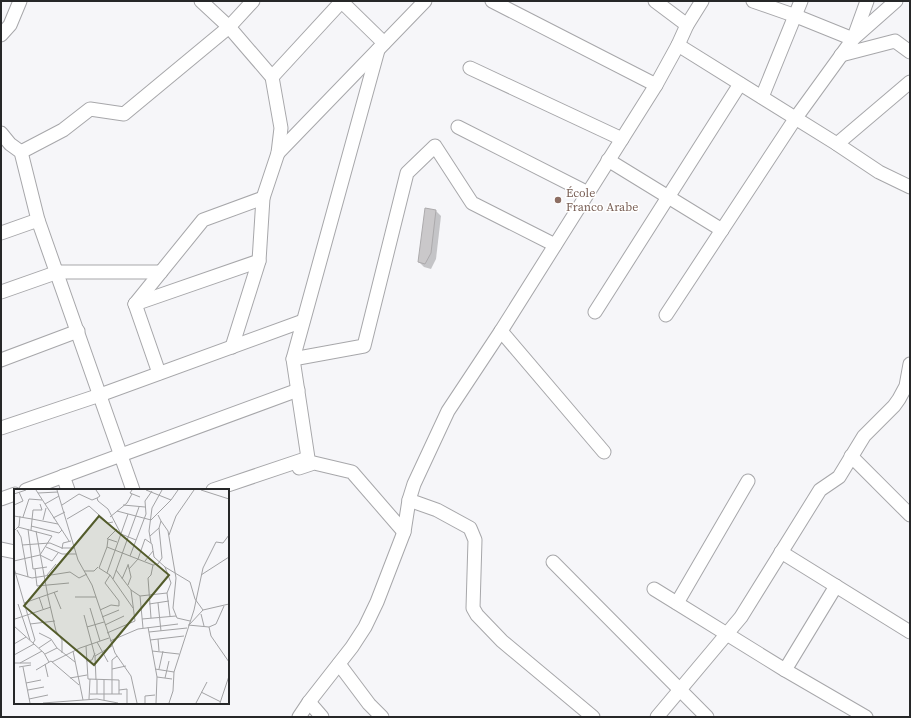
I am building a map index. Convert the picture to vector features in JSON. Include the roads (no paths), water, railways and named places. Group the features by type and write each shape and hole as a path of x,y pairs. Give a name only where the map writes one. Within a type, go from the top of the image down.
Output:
{"street":[{"path":"1,35 10,25 20,1"},
{"path":"201,1 229,27 272,77 281,128 278,153 263,198 259,261 232,347"},
{"path":"21,152 63,130 90,110 124,114 229,27 253,1"},
{"path":"272,77 342,1 381,47"},
{"path":"278,153 425,1"},
{"path":"492,1 656,85"},
{"path":"655,1 687,25"},
{"path":"299,717 352,647 365,627 377,602 404,532 409,500 414,484 448,411 501,331 656,85 687,25 702,1"},
{"path":"753,1 853,38"},
{"path":"762,97 801,1"},
{"path":"853,38 867,1"},
{"path":"666,315 795,119 853,38 896,1"},
{"path":"841,55 894,41 910,52"},
{"path":"678,45 837,144 879,172 910,187"},
{"path":"216,489 308,458 293,359 381,47"},
{"path":"470,68 622,139"},
{"path":"837,144 910,82"},
{"path":"595,312 740,84"},
{"path":"458,128 588,193"},
{"path":"1,132 10,144 21,152 38,220 58,272 133,489"},
{"path":"293,359 364,346 407,173 435,146 472,203 555,245"},
{"path":"608,160 722,230"},
{"path":"135,304 203,220 263,198"},
{"path":"1,233 38,220"},
{"path":"135,304 259,261"},
{"path":"1,292 58,272 161,272"},
{"path":"135,304 159,373"},
{"path":"1,428 100,395 303,321"},
{"path":"1,360 78,331"},
{"path":"501,331 604,452"},
{"path":"657,717 740,617 820,490 838,477 864,436 894,406 906,386 910,364"},
{"path":"29,489 298,390"},
{"path":"851,456 910,515"},
{"path":"229,494 314,463 352,472 404,532"},
{"path":"63,476 68,489"},
{"path":"677,603 748,481"},
{"path":"1,499 14,494"},
{"path":"409,500 437,510 470,528 475,540 473,608 477,615 502,641 593,717"},
{"path":"1,549 14,552"},
{"path":"781,552 910,632"},
{"path":"553,562 706,717"},
{"path":"785,670 836,586"},
{"path":"654,589 785,670 866,717"},
{"path":"339,664 369,704 382,717"},
{"path":"309,702 322,717"}],"place":[{"name":"École Franco Arabe","path":"558,200"}]}
